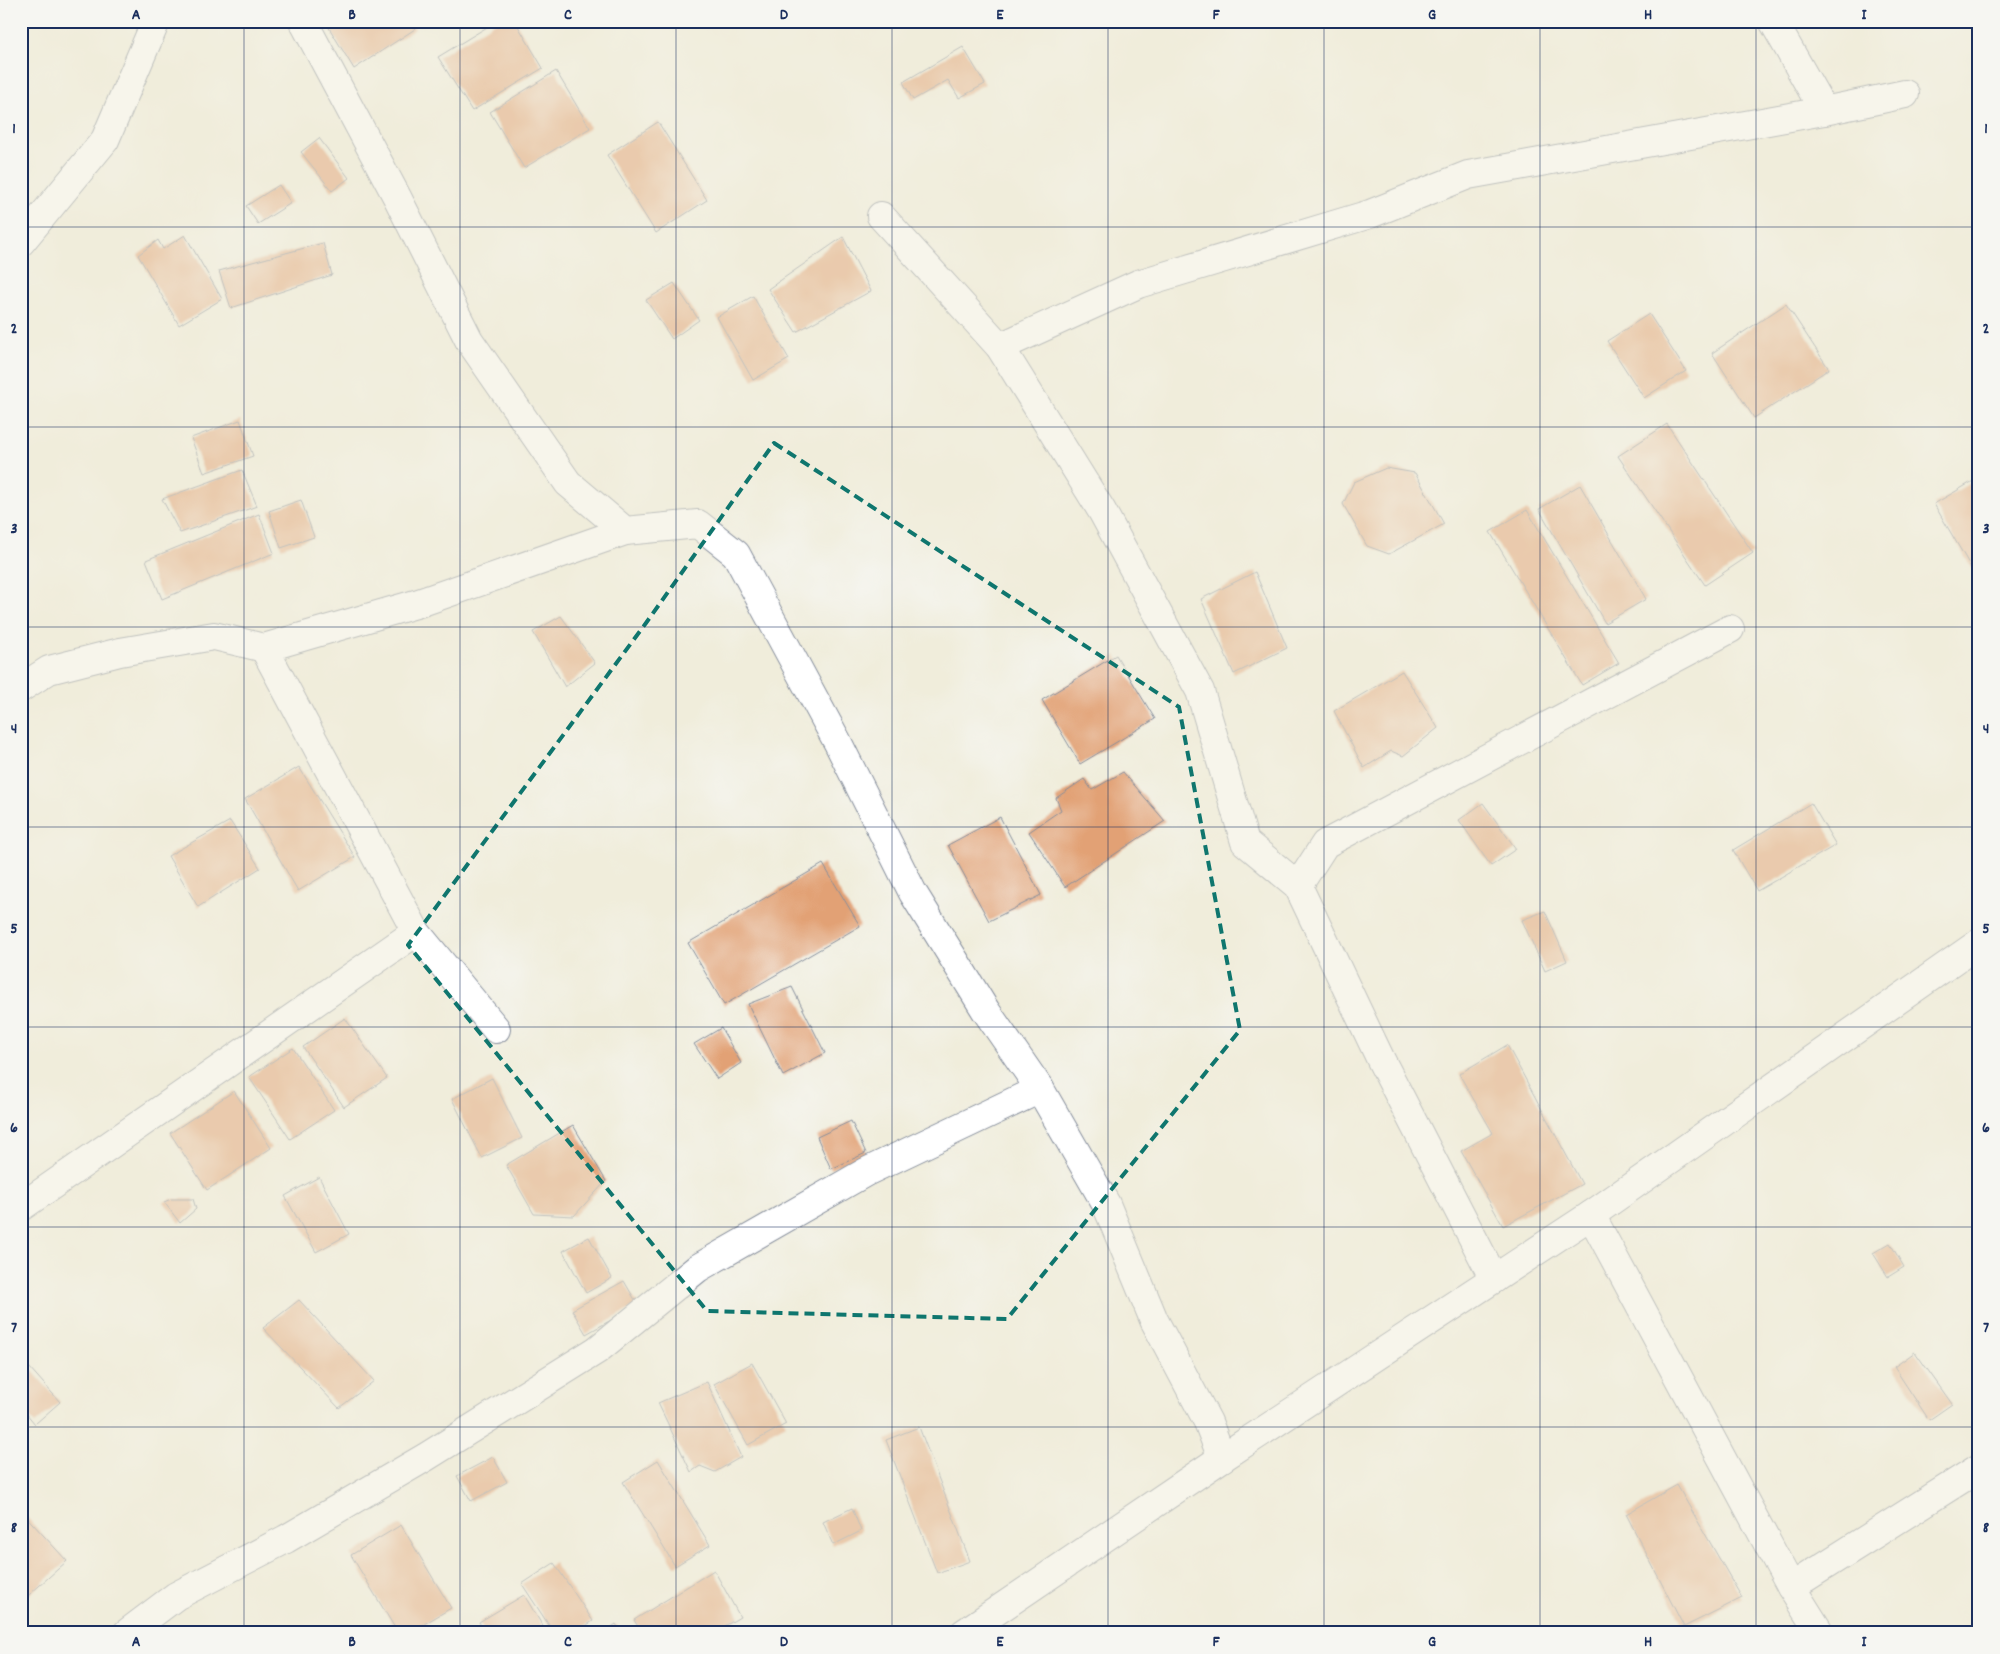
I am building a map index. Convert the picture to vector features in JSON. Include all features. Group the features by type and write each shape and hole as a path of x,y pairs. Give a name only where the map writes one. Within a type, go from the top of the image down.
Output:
{"street":[{"path":"21,242 105,140 156,21"},
{"path":"303,21 397,197 469,340 568,483 625,531"},
{"path":"1773,21 1824,111"},
{"path":"1000,347 1138,284 1370,214 1468,175 1824,111 1905,94"},
{"path":"881,216 1000,347 1102,511 1200,691 1245,842 1298,886 1381,1060 1494,1280"},
{"path":"21,688 49,670 120,652 214,636 264,648 419,603 625,531 698,524 736,554 837,741 913,893 986,1011 1040,1089 1106,1204 1154,1320 1208,1422 1222,1458"},
{"path":"1298,886 1325,844 1730,629"},
{"path":"264,648 416,932 496,1029"},
{"path":"21,1207 416,932"},
{"path":"964,1633 1222,1458 1591,1215 1979,944"},
{"path":"127,1633 176,1596 294,1534 426,1457 588,1356 698,1268 866,1172 1040,1089"},
{"path":"1591,1215 1791,1587 1820,1633"},
{"path":"1791,1587 1979,1468"}],"highlighted area":[{"path":"774,443 1179,707 1240,1030 1007,1319 707,1311 408,945 646,623"}],"building":[{"path":"325,21 410,21 415,29 354,69"},
{"path":"497,21 515,21 543,68 472,111 438,57"},
{"path":"963,47 985,84 959,98 948,80 913,100 903,82"},
{"path":"556,71 590,128 524,168 490,112"},
{"path":"658,122 707,200 656,233 607,155"},
{"path":"319,138 349,178 332,191 301,152"},
{"path":"279,185 291,203 258,224 246,206"},
{"path":"185,235 222,299 179,325 138,255 158,240 163,249"},
{"path":"843,237 871,291 796,332 768,289"},
{"path":"323,243 332,275 231,308 219,271"},
{"path":"674,283 699,320 672,339 646,300"},
{"path":"753,296 789,359 753,380 717,317"},
{"path":"1786,304 1829,369 1754,418 1712,353"},
{"path":"1649,314 1686,371 1644,398 1607,341"},
{"path":"240,420 253,456 204,473 191,438"},
{"path":"1667,424 1753,553 1705,585 1618,456"},
{"path":"1386,468 1415,473 1444,524 1389,554 1367,546 1343,504 1354,482"},
{"path":"242,470 257,506 180,533 162,499"},
{"path":"1975,480 1979,486 1979,581 1934,504"},
{"path":"1580,485 1646,599 1605,623 1539,509"},
{"path":"301,500 314,537 281,548 269,511"},
{"path":"1527,510 1619,663 1582,685 1490,532"},
{"path":"259,514 274,553 162,599 146,560"},
{"path":"1255,572 1287,648 1234,674 1201,599"},
{"path":"561,616 595,663 565,687 533,632"},
{"path":"1116,655 1155,719 1080,764 1042,700"},
{"path":"1402,671 1438,728 1403,756 1391,751 1364,768 1334,711"},
{"path":"299,767 355,857 298,891 245,799"},
{"path":"1123,772 1165,821 1065,887 1029,832 1061,810 1056,798 1084,779 1092,790"},
{"path":"1483,803 1516,849 1491,866 1459,820"},
{"path":"1811,803 1836,845 1757,891 1733,850"},
{"path":"1000,817 1041,895 989,921 948,845"},
{"path":"230,821 260,868 198,907 168,856"},
{"path":"823,864 860,926 724,1005 688,943"},
{"path":"1545,911 1567,961 1545,971 1522,920"},
{"path":"792,987 825,1053 783,1076 748,1004"},
{"path":"345,1018 387,1078 344,1107 303,1047"},
{"path":"721,1028 741,1063 717,1079 694,1044"},
{"path":"1507,1045 1582,1184 1503,1226 1461,1151 1493,1133 1459,1074"},
{"path":"293,1048 334,1110 290,1139 249,1077"},
{"path":"492,1078 522,1138 482,1158 452,1099"},
{"path":"234,1091 271,1148 207,1190 170,1133"},
{"path":"851,1121 866,1153 831,1169 817,1137"},
{"path":"573,1125 606,1181 574,1216 534,1214 506,1165"},
{"path":"319,1177 349,1234 316,1252 285,1196"},
{"path":"171,1199 193,1199 196,1209 180,1223 164,1202"},
{"path":"589,1237 612,1278 586,1293 563,1251"},
{"path":"1890,1243 1904,1267 1888,1277 1873,1253"},
{"path":"624,1281 638,1305 586,1334 572,1310"},
{"path":"299,1300 374,1381 339,1408 263,1328"},
{"path":"1915,1352 1952,1404 1929,1420 1894,1367"},
{"path":"21,1358 60,1402 35,1424 21,1407"},
{"path":"752,1363 786,1424 748,1445 714,1384"},
{"path":"707,1382 741,1457 715,1472 700,1466 691,1472 658,1403"},
{"path":"919,1427 970,1561 937,1573 886,1440"},
{"path":"493,1457 507,1482 471,1501 457,1476"},
{"path":"658,1460 710,1545 675,1566 623,1482"},
{"path":"1677,1485 1742,1598 1684,1627 1626,1514"},
{"path":"852,1508 861,1531 833,1545 823,1522"},
{"path":"21,1511 67,1561 21,1602"},
{"path":"401,1525 451,1608 409,1633 398,1633 351,1555"},
{"path":"554,1563 593,1621 575,1633 554,1633 522,1584"},
{"path":"714,1570 740,1617 713,1633 642,1633 634,1620"},
{"path":"524,1595 547,1633 485,1633 479,1622"},
{"path":"616,1624 622,1633 603,1633"}]}
